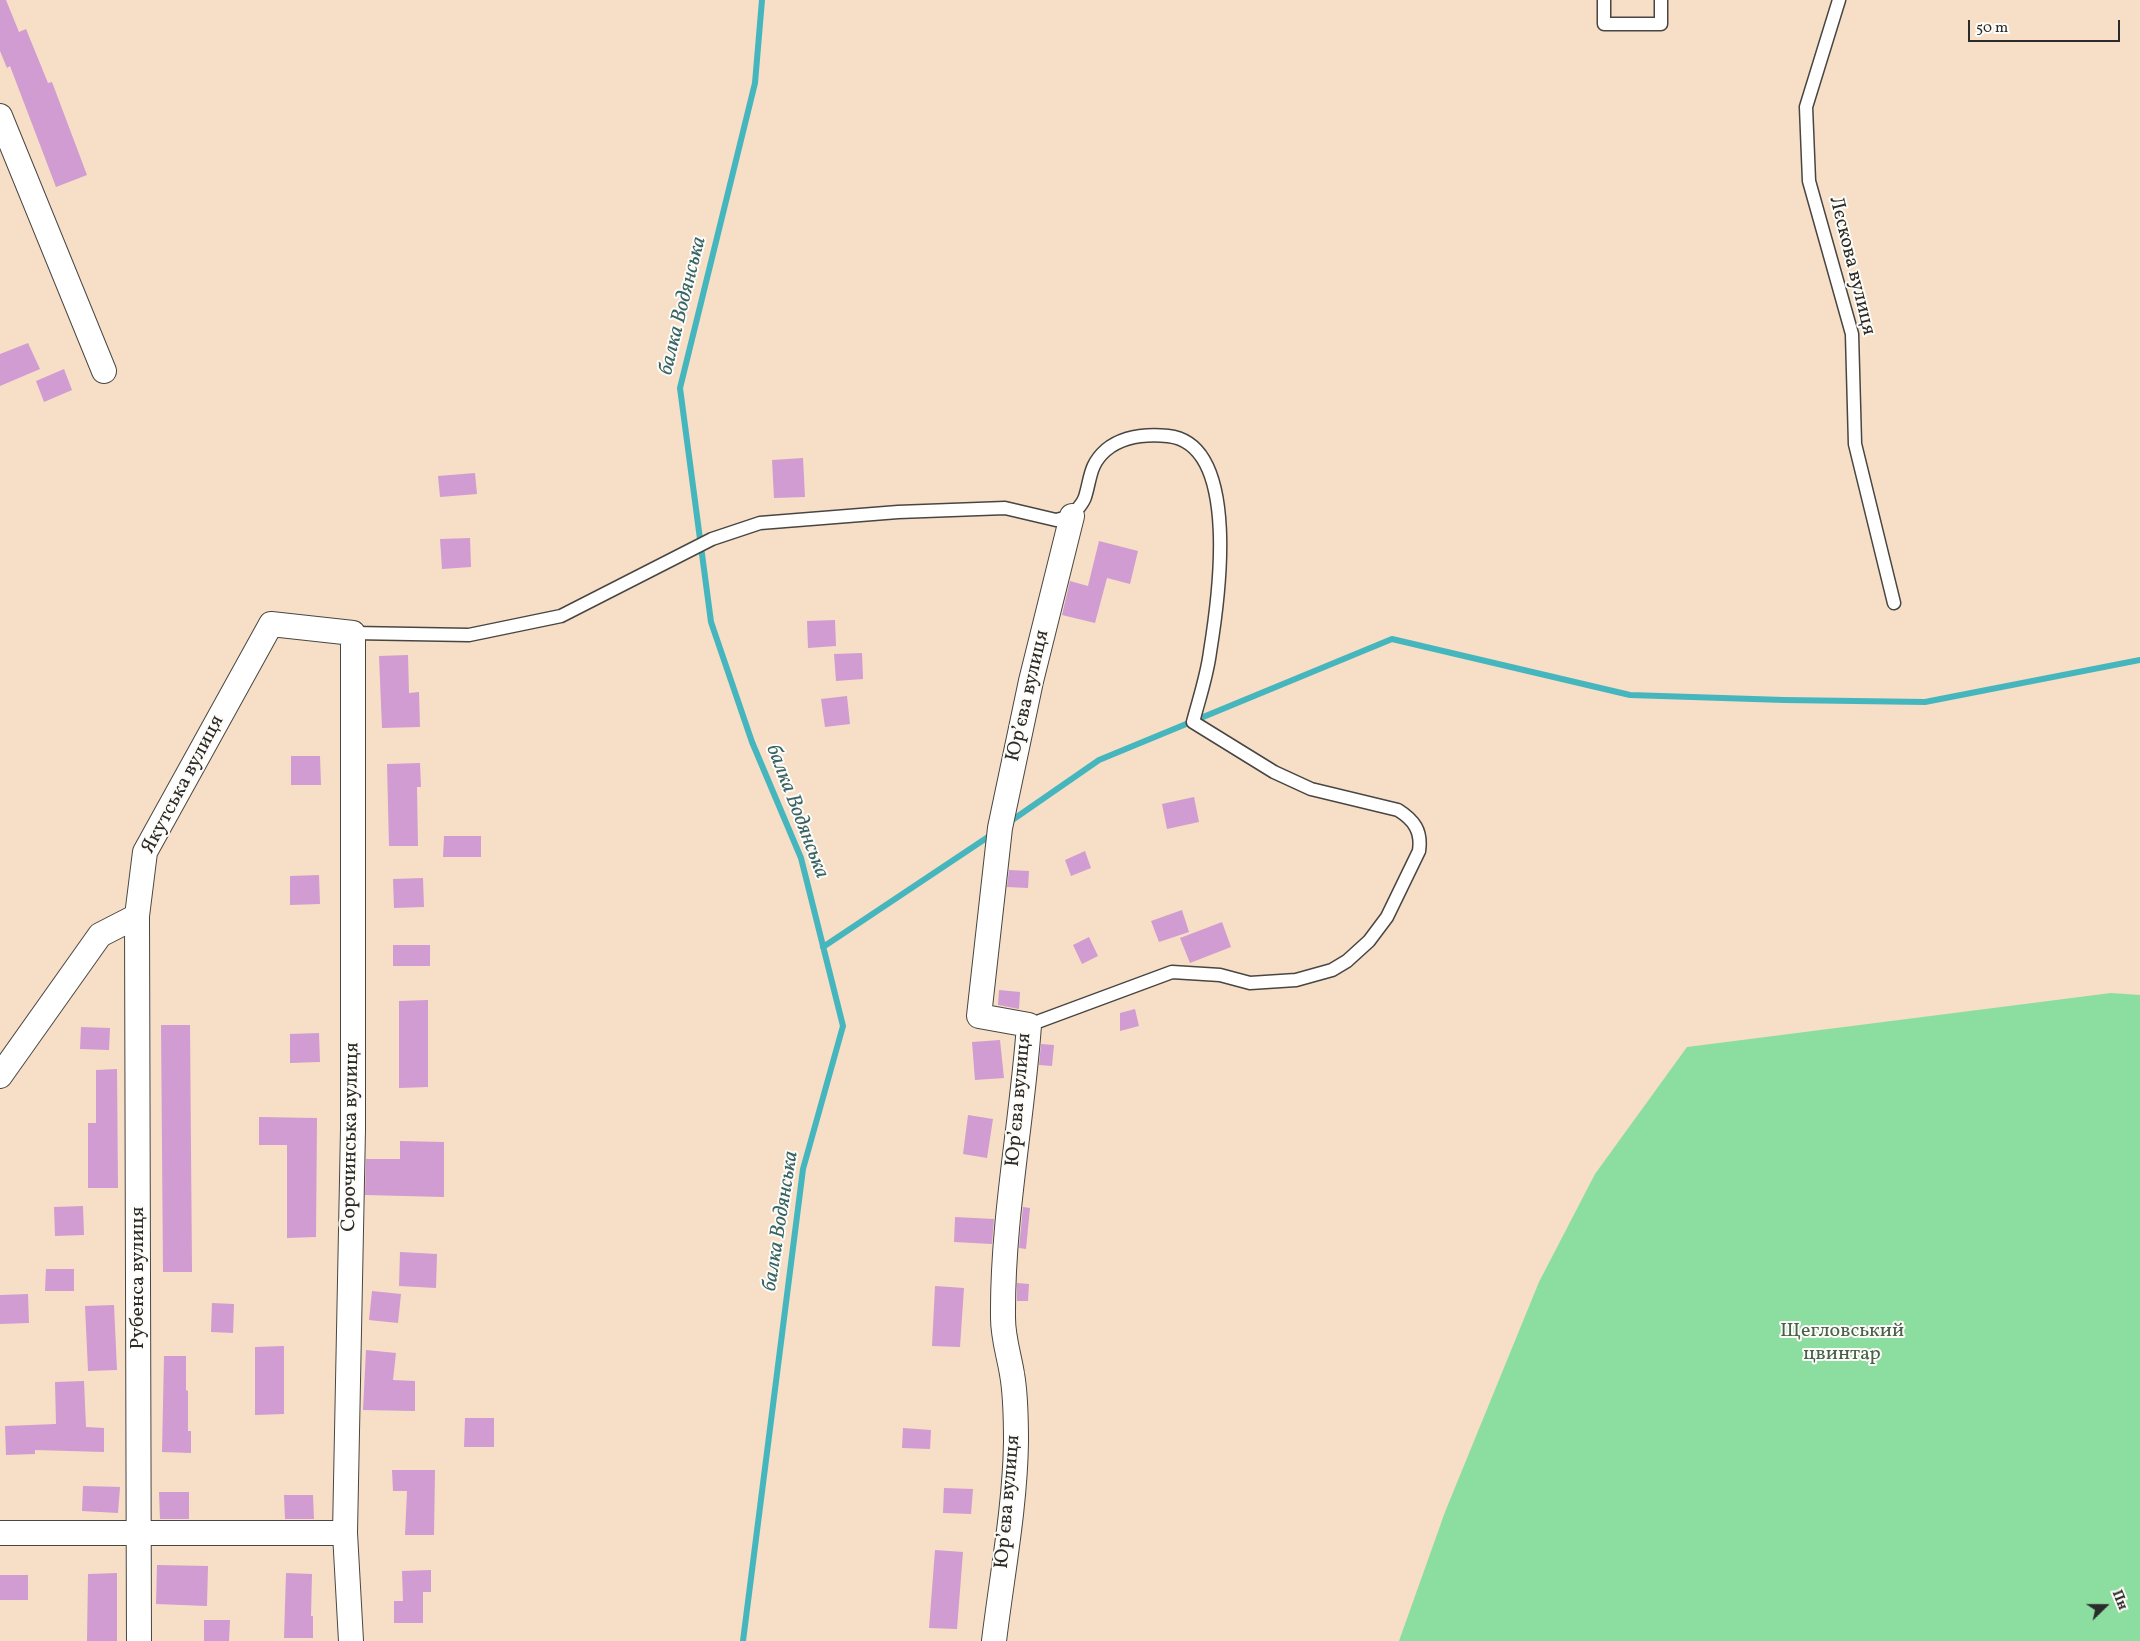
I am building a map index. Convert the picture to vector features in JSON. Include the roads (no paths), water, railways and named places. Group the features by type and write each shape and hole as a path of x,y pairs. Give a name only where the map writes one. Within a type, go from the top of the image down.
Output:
{"street":[{"path":"0,116 104,371"},
{"name":"Юр’єва вулиця","path":"994,1641 1014,1480 1015,1407 1012,1374 1004,1344 1003,1318 1009,1207 1024,1096 1029,1025 979,1016 1000,828 1032,681 1072,516"},
{"name":"Якутська вулиця","path":"137,916 145,852 271,624 353,633"},
{"name":"Сорочинська вулиця","path":"351,1641 345,1533 353,1129 353,633"},
{"path":"0,1076 100,934 137,916"},
{"name":"Рубенса вулиця","path":"137,916 139,1641"},
{"path":"0,1533 345,1533"}],"lane":[{"path":"1604,0 1604,24 1661,24 1661,0"},
{"name":"Лєскова вулиця","path":"1839,0 1806,106 1810,181 1852,334 1855,444 1894,603"},
{"path":"353,633 469,635 561,616 690,552 712,539 760,523 869,514 1005,508 1056,520 1072,516 1084,499 1090,471 1106,450 1127,440 1148,434 1174,437 1195,448 1207,466 1215,493 1220,525 1220,554 1210,653 1193,722 1274,772 1311,789 1398,810 1410,817 1418,828 1421,840 1416,860 1386,917 1369,941 1347,961 1332,970 1296,980 1250,983 1220,975 1172,972 1029,1025"}],"waterway":[{"name":"балка Водянська","path":"743,1641 803,1169 843,1026 801,858 752,742 711,622 680,388 755,83 762,0"},
{"path":"1008,823 1099,760 1392,639 1630,695 1784,700 1925,702 2140,660"},
{"path":"823,947 994,833"}],"park label":[{"name":"Щегловський цвинтар","path":"1842,1344"}]}
